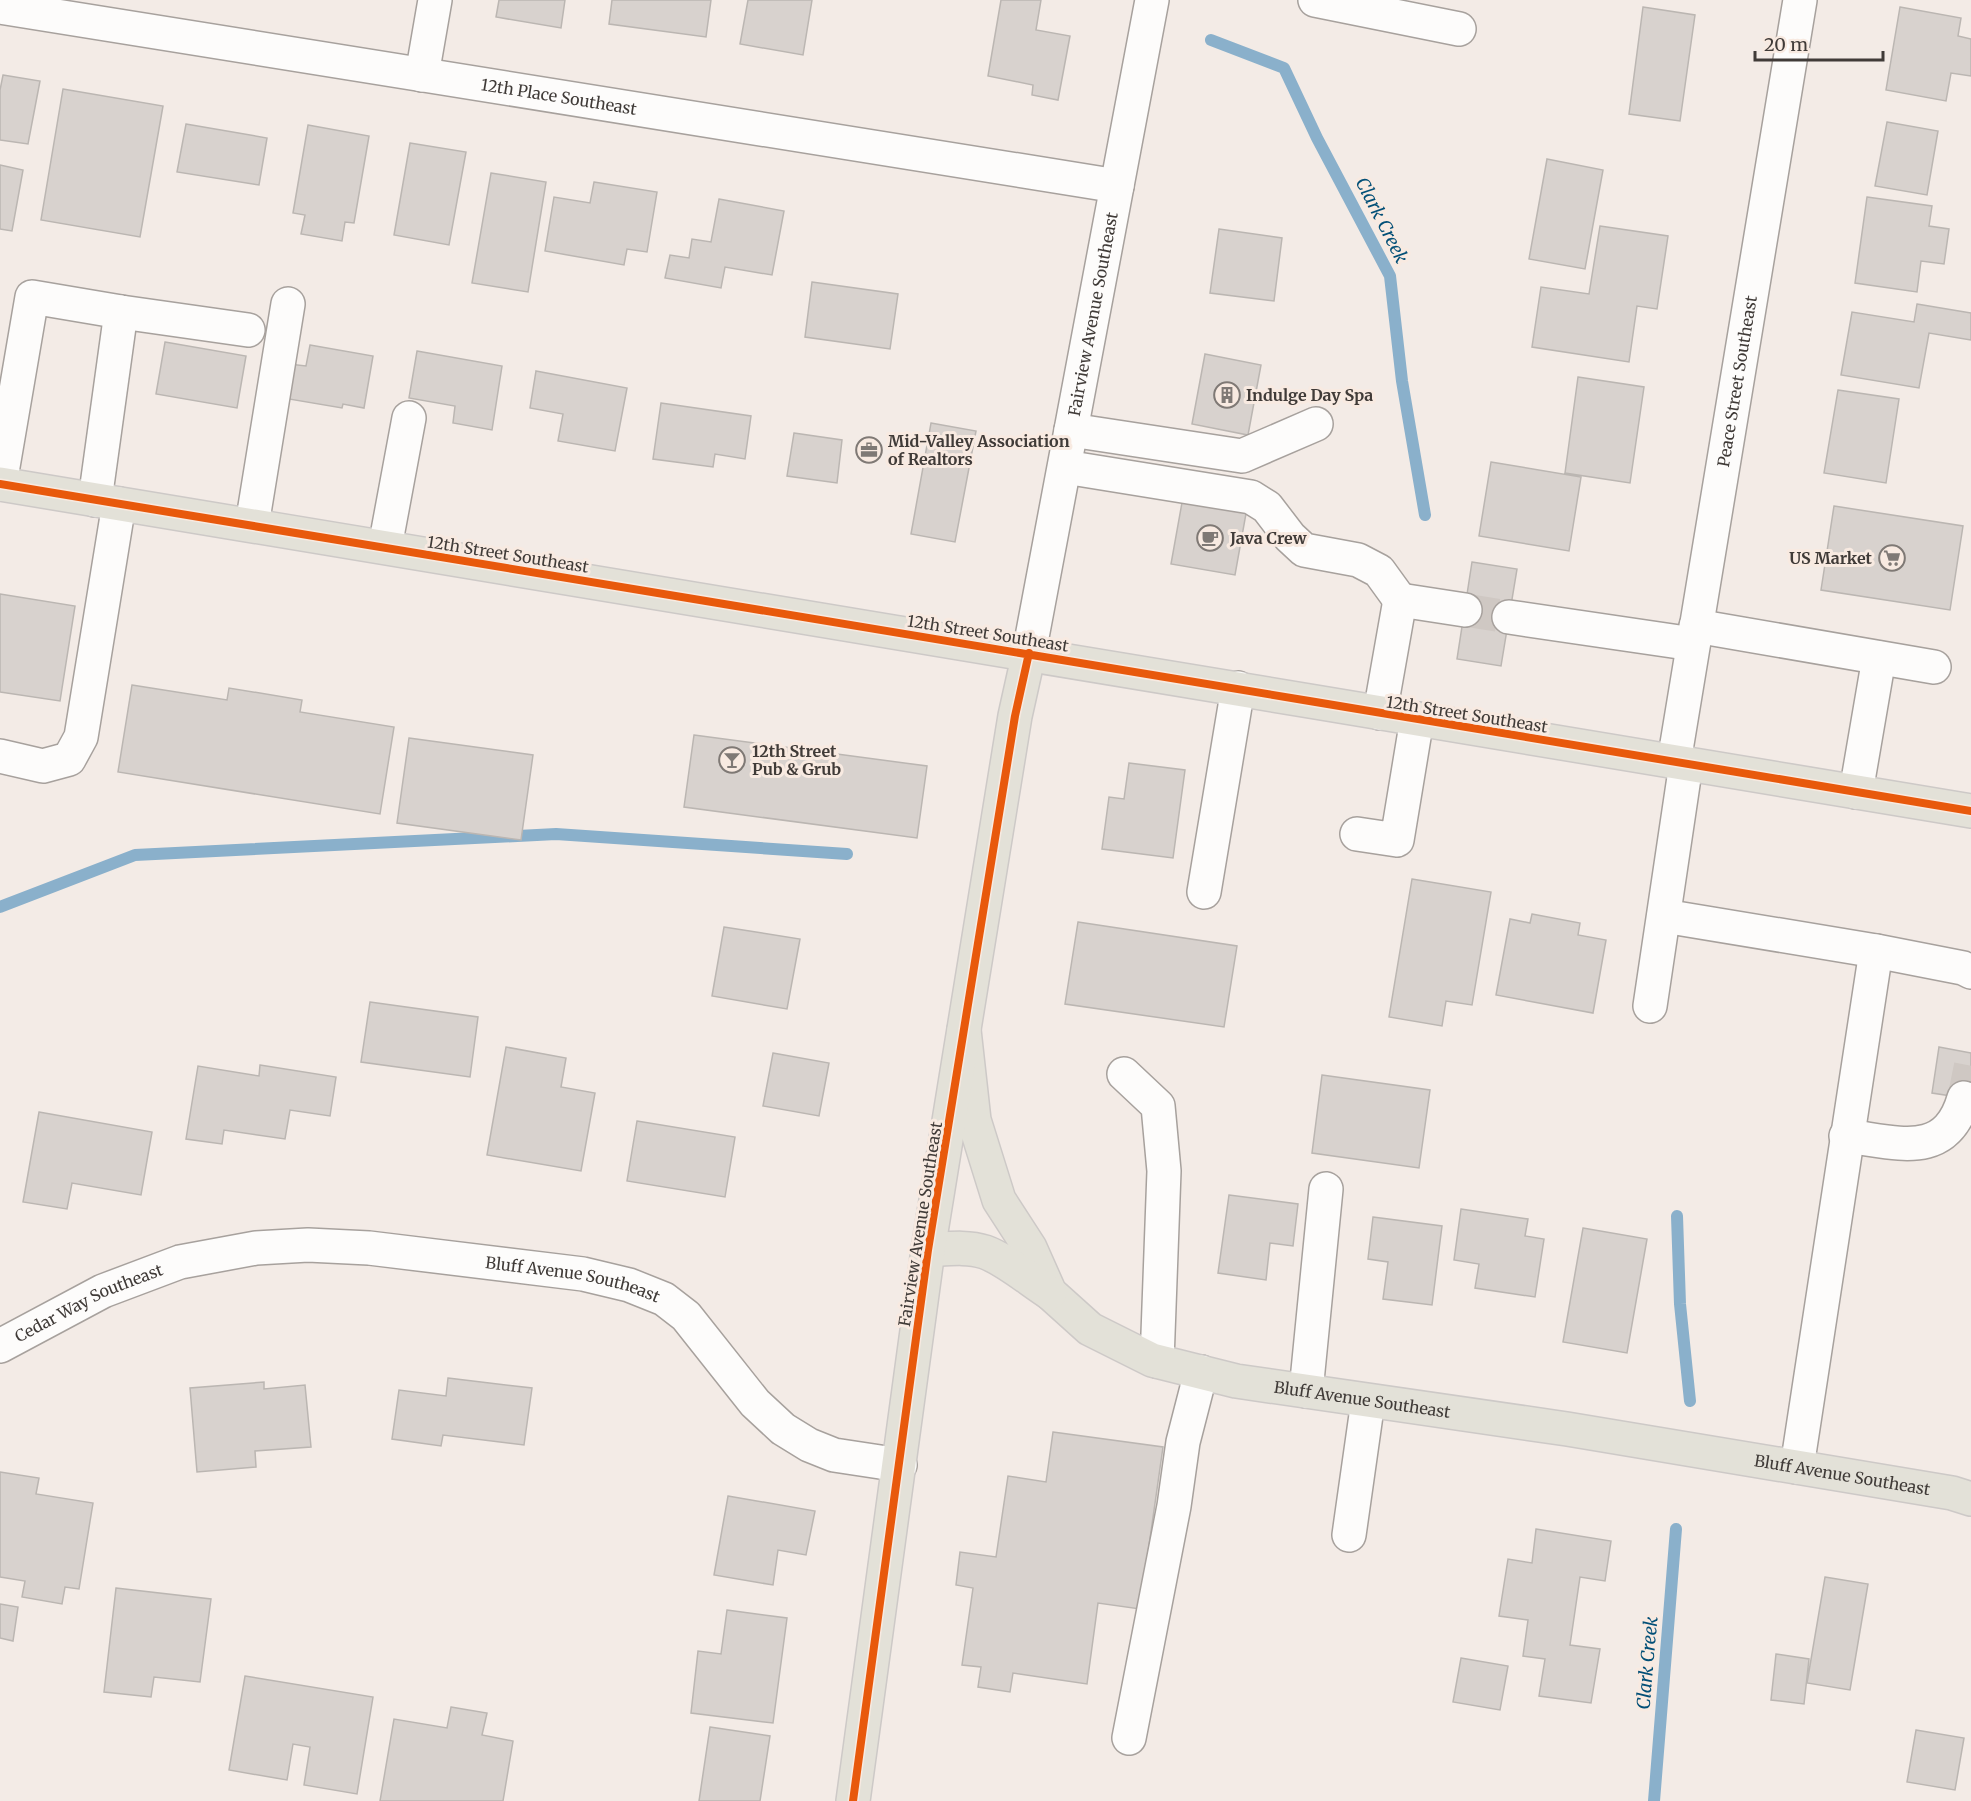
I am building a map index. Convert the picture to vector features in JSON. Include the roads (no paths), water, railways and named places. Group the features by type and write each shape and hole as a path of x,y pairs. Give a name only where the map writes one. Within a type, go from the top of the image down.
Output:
{"main road":[{"name":"12th Street Southeast","path":"0,484 1971,811"},
{"name":"Fairview Avenue Southeast","path":"853,1801 928,1250 1015,716 1029,653"},
{"name":"Bluff Avenue Southeast","path":"964,1030 974,1120 999,1200 1030,1248 1050,1293 1090,1329 1152,1360 1236,1381 1567,1429 1952,1493 1971,1499"},
{"path":"928,1250 960,1248 983,1252 997,1258 1050,1293"}],"street":[{"path":"422,75 435,0"},
{"name":"Fairview Avenue Southeast","path":"1029,653 1152,0"},
{"path":"1315,0 1459,29"},
{"name":"Peace Street Southeast","path":"1650,1006 1664,916 1694,635 1800,0"},
{"name":"12th Place Southeast","path":"0,7 1117,186"},
{"path":"0,484 32,297 248,330"},
{"path":"252,525 288,304"},
{"path":"0,756 43,766 69,759 81,737 107,502 121,312"},
{"path":"385,547 409,418"},
{"path":"1071,430 1242,456 1316,424"},
{"path":"1065,467 1251,497 1267,507 1290,537 1304,550 1358,560 1379,571 1401,600 1464,610"},
{"path":"1380,713 1401,600"},
{"path":"1509,617 1694,635 1934,667"},
{"path":"1856,792 1879,658"},
{"path":"1204,892 1238,688"},
{"path":"1357,834 1397,840 1417,719"},
{"path":"1664,916 1875,951 1963,968 1971,972"},
{"path":"1797,1467 1875,951"},
{"path":"1124,1074 1158,1106 1164,1171 1157,1361"},
{"path":"1846,1136 1925,1143 1948,1130 1960,1114 1964,1098"},
{"path":"1306,1391 1326,1189"},
{"name":"Bluff Avenue Southeast","path":"180,1262 256,1248 308,1245 369,1248 583,1274 629,1285 663,1299 686,1316 755,1403 783,1429 809,1445 834,1455 900,1465"},
{"name":"Cedar Way Southeast","path":"0,1346 104,1291 180,1262"},
{"path":"1129,1738 1174,1506 1183,1442 1201,1372"},
{"path":"1349,1535 1368,1401"}],"waterway":[{"name":"Clark Creek","path":"1211,40 1284,68 1317,138 1390,276 1402,381 1425,515"},
{"path":"0,907 135,855 556,834 847,854"},
{"name":"Clark Creek","path":"1677,1216 1680,1304 1690,1401"},
{"name":"Clark Creek","path":"1654,1801 1676,1529"}],"tunnel":[{"path":"1465,610 1509,617"},
{"path":"1964,1098 1971,1063"}],"place":[{"name":"Indulge Day Spa","path":"1227,395"},
{"name":"Mid-Valley Association of Realtors","path":"869,450"},
{"name":"Java Crew","path":"1210,538"},
{"name":"US Market","path":"1892,558"},
{"name":"12th Street Pub & Grub","path":"732,760"}]}
